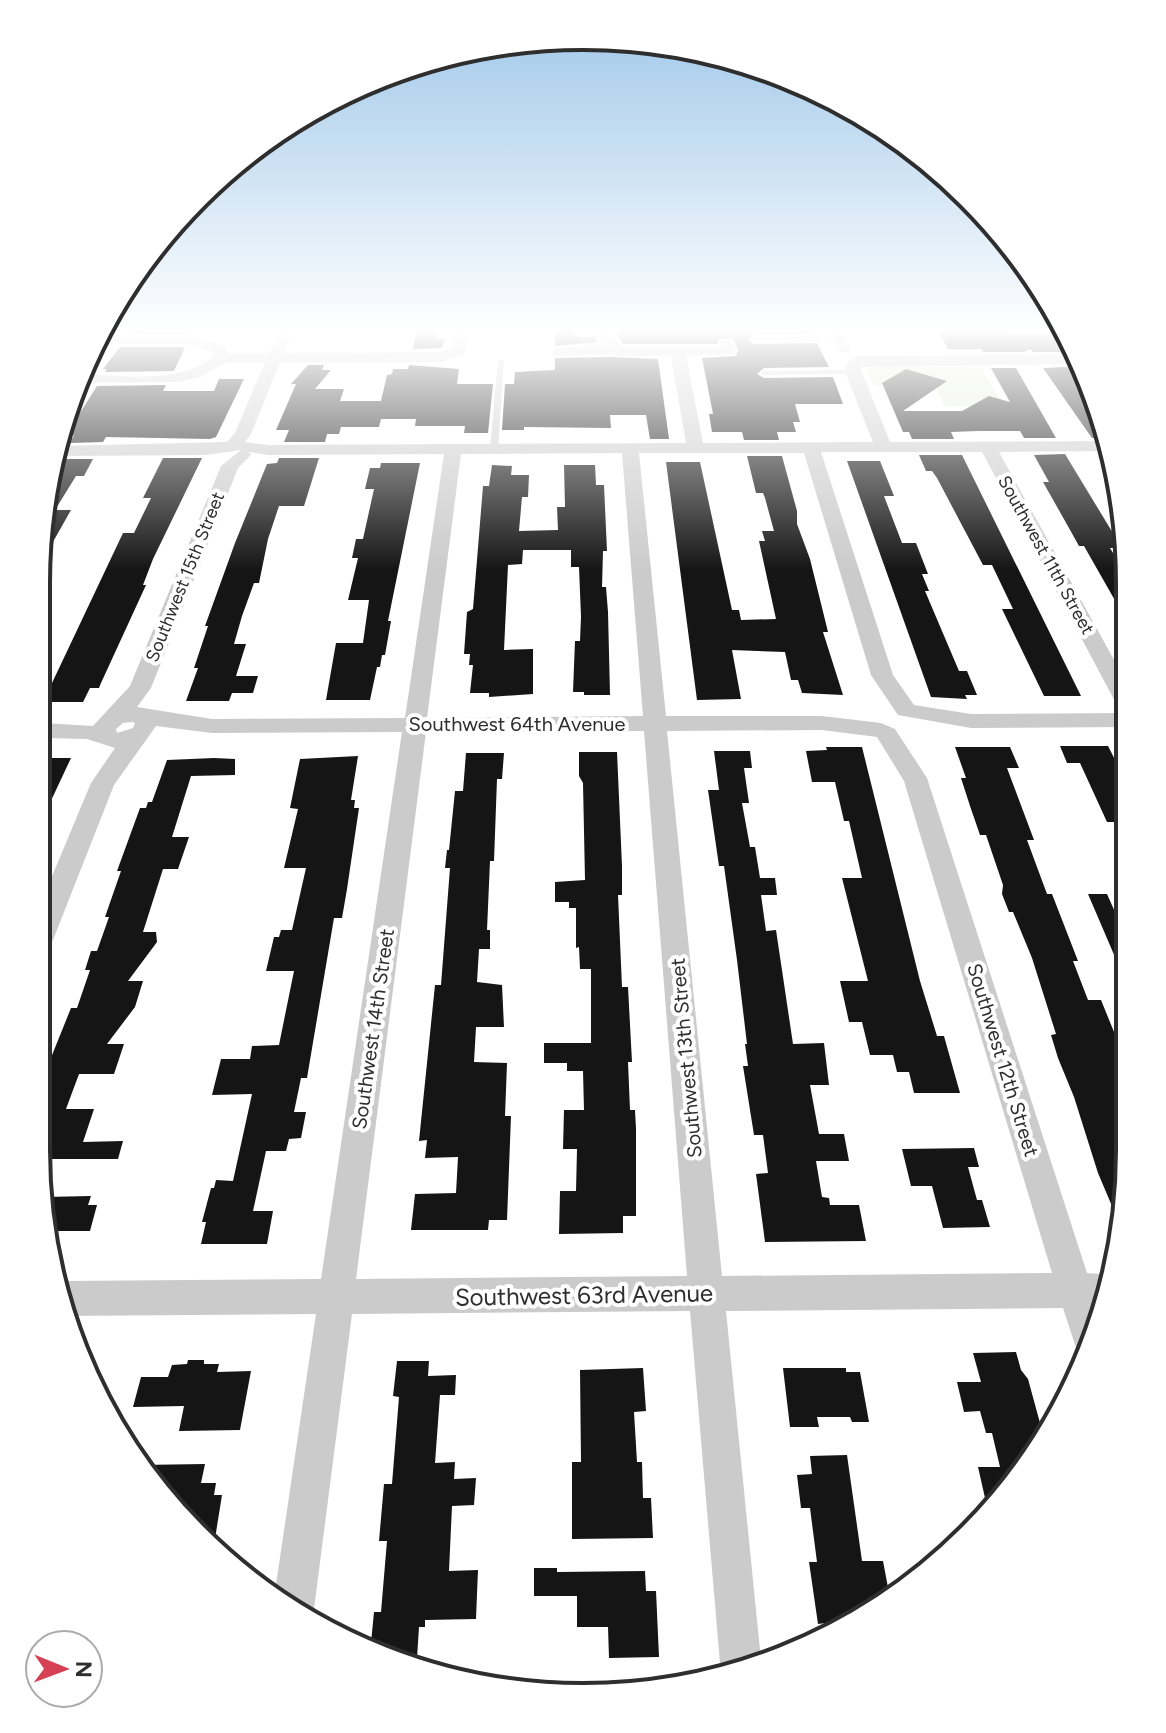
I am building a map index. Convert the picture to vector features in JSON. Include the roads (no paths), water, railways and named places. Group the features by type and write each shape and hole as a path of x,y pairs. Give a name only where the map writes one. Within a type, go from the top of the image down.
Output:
{"street":[{"name":"Southwest 15th Street","path":"103,783 99,775 111,727 140,688 254,409"},
{"path":"688,409 695,448"},
{"path":"870,409 884,447"},
{"name":"Southwest 11th Street","path":"987,446 1116,683"},
{"path":"67,451 1098,446"},
{"name":"Southwest 12th Street","path":"811,447 882,675 911,722 917,766 915,778"},
{"name":"Southwest 13th Street","path":"630,449 739,1659"},
{"name":"Southwest 14th Street","path":"295,1598 453,450"},
{"name":"Southwest 12th Street","path":"882,675 879,685 881,722 899,749 904,767 915,778 1092,1291"},
{"name":"Southwest 15th Street","path":"50,913 103,783 140,726 140,688"},
{"path":"911,722 960,726 971,721 1116,720"},
{"name":"Southwest 64th Avenue","path":"111,727 121,741 140,726 194,731 212,726 881,722 902,736 911,722"},
{"path":"50,724 111,727"},
{"path":"50,730 111,727"},
{"name":"Southwest 63rd Avenue","path":"71,1299 1092,1291"}],"lane":[{"path":"494,449 497,409"}]}
